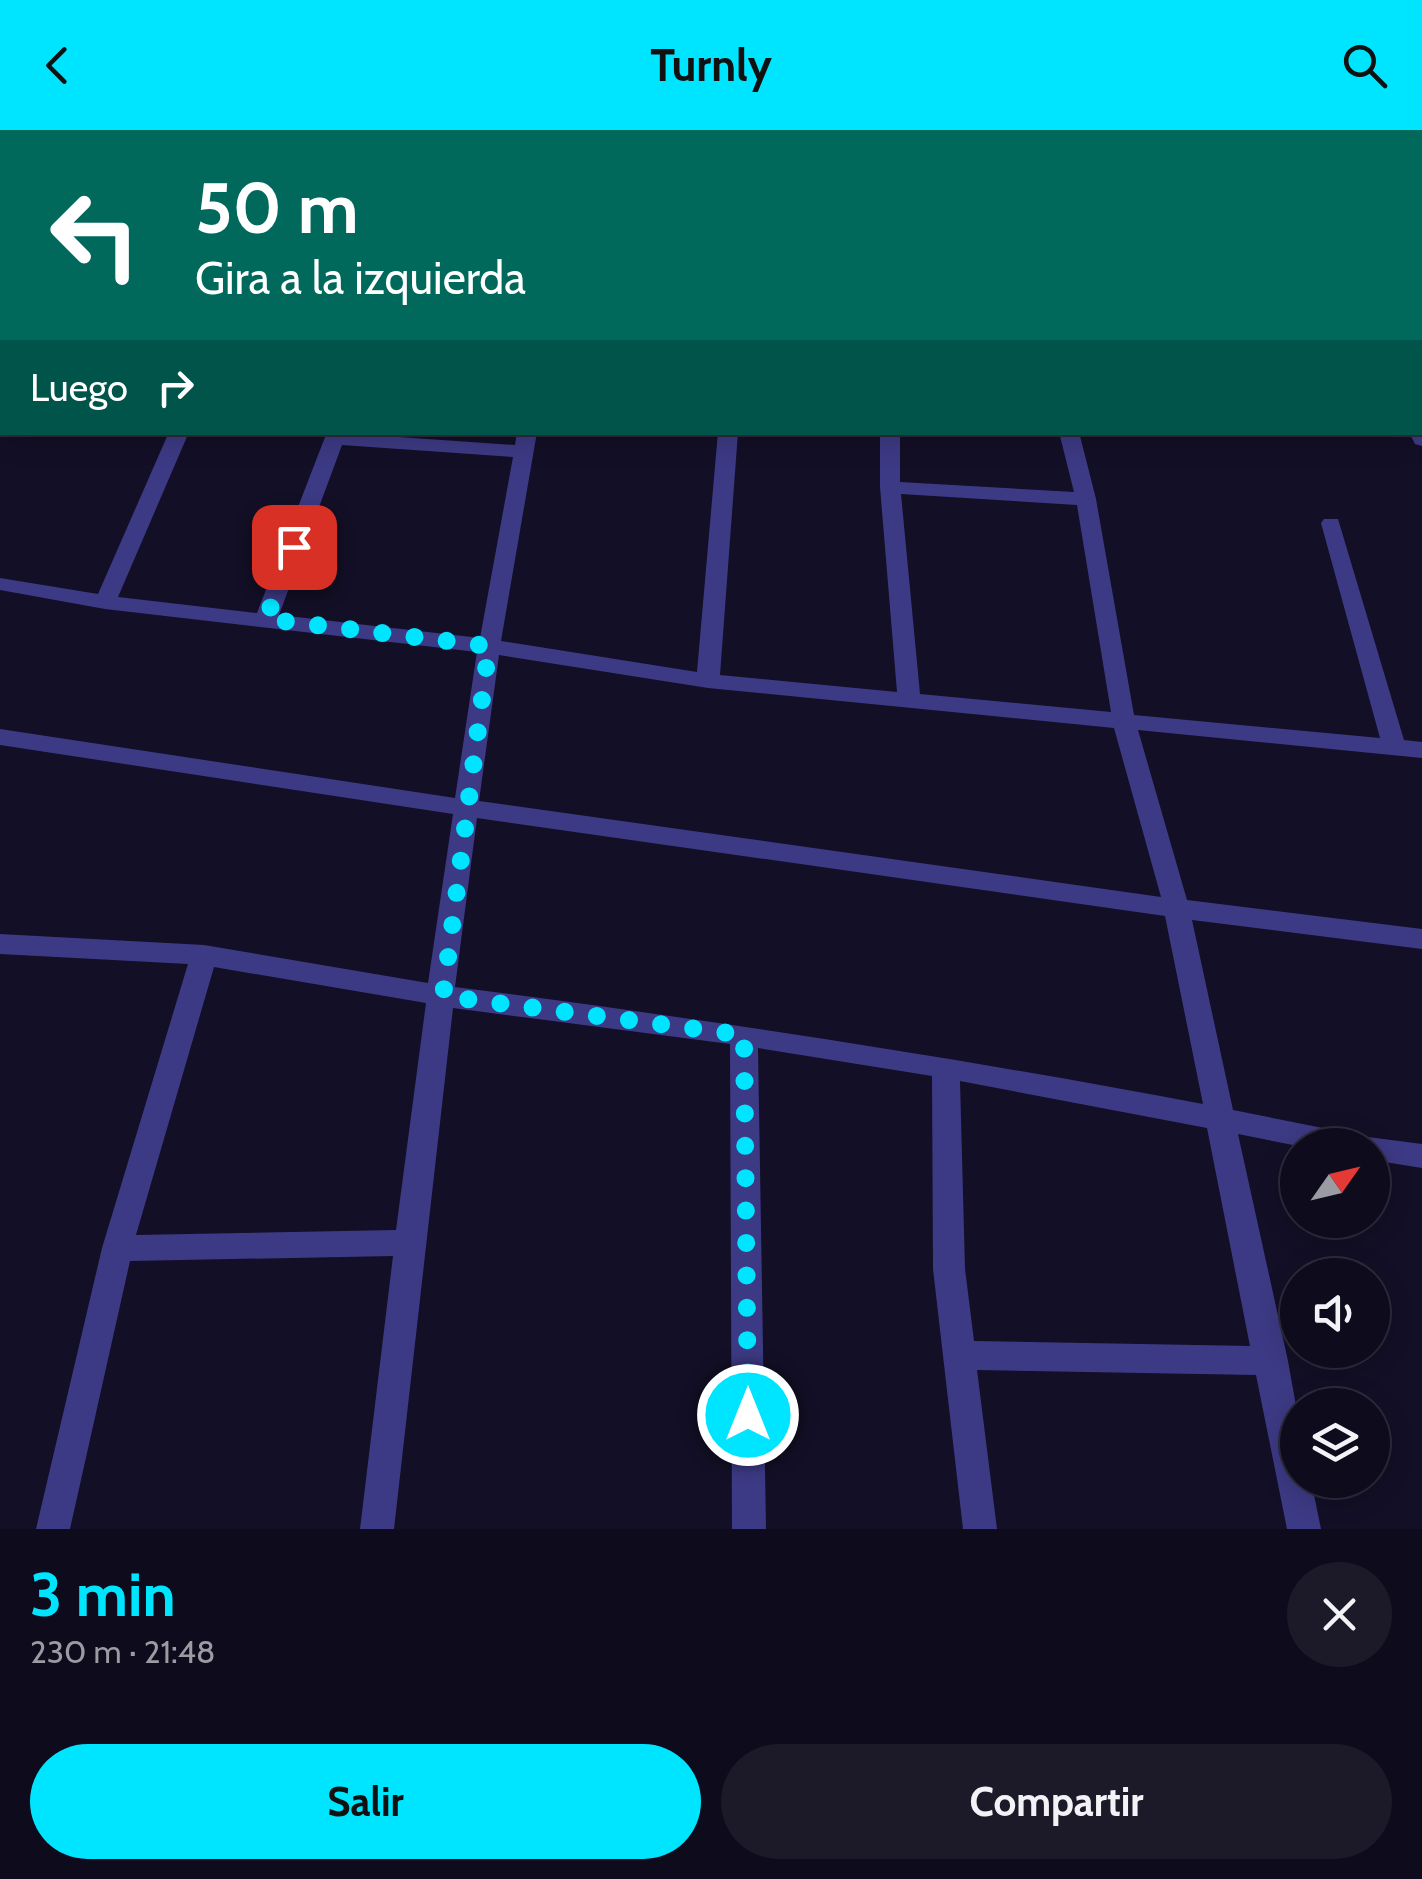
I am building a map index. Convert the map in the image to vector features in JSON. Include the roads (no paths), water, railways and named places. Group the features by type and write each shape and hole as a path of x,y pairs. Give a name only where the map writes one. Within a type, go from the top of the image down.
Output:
{"street":[{"path":"104,602 178,435"},
{"path":"708,682 728,435"},
{"path":"890,435 890,487 909,701"},
{"path":"1070,435 1086,499 1124,722 1177,909 1304,1529"},
{"path":"266,619 336,436 525,442 489,646 466,810 408,1243 377,1529"},
{"path":"890,487 1086,499"},
{"path":"1331,523 1394,746"},
{"path":"0,584 104,602 489,646 708,682 1422,750"},
{"path":"0,737 466,810 1177,909 1422,938"},
{"path":"2,948 204,955 443,996 744,1035 946,1068 1280,1132"},
{"path":"53,1529 117,1248 204,955"},
{"path":"744,1035 749,1529"},
{"path":"946,1068 949,1269 980,1529"},
{"path":"1390,1151 1422,1156"},
{"path":"117,1248 408,1243"},
{"path":"959,1355 1272,1362"}]}
